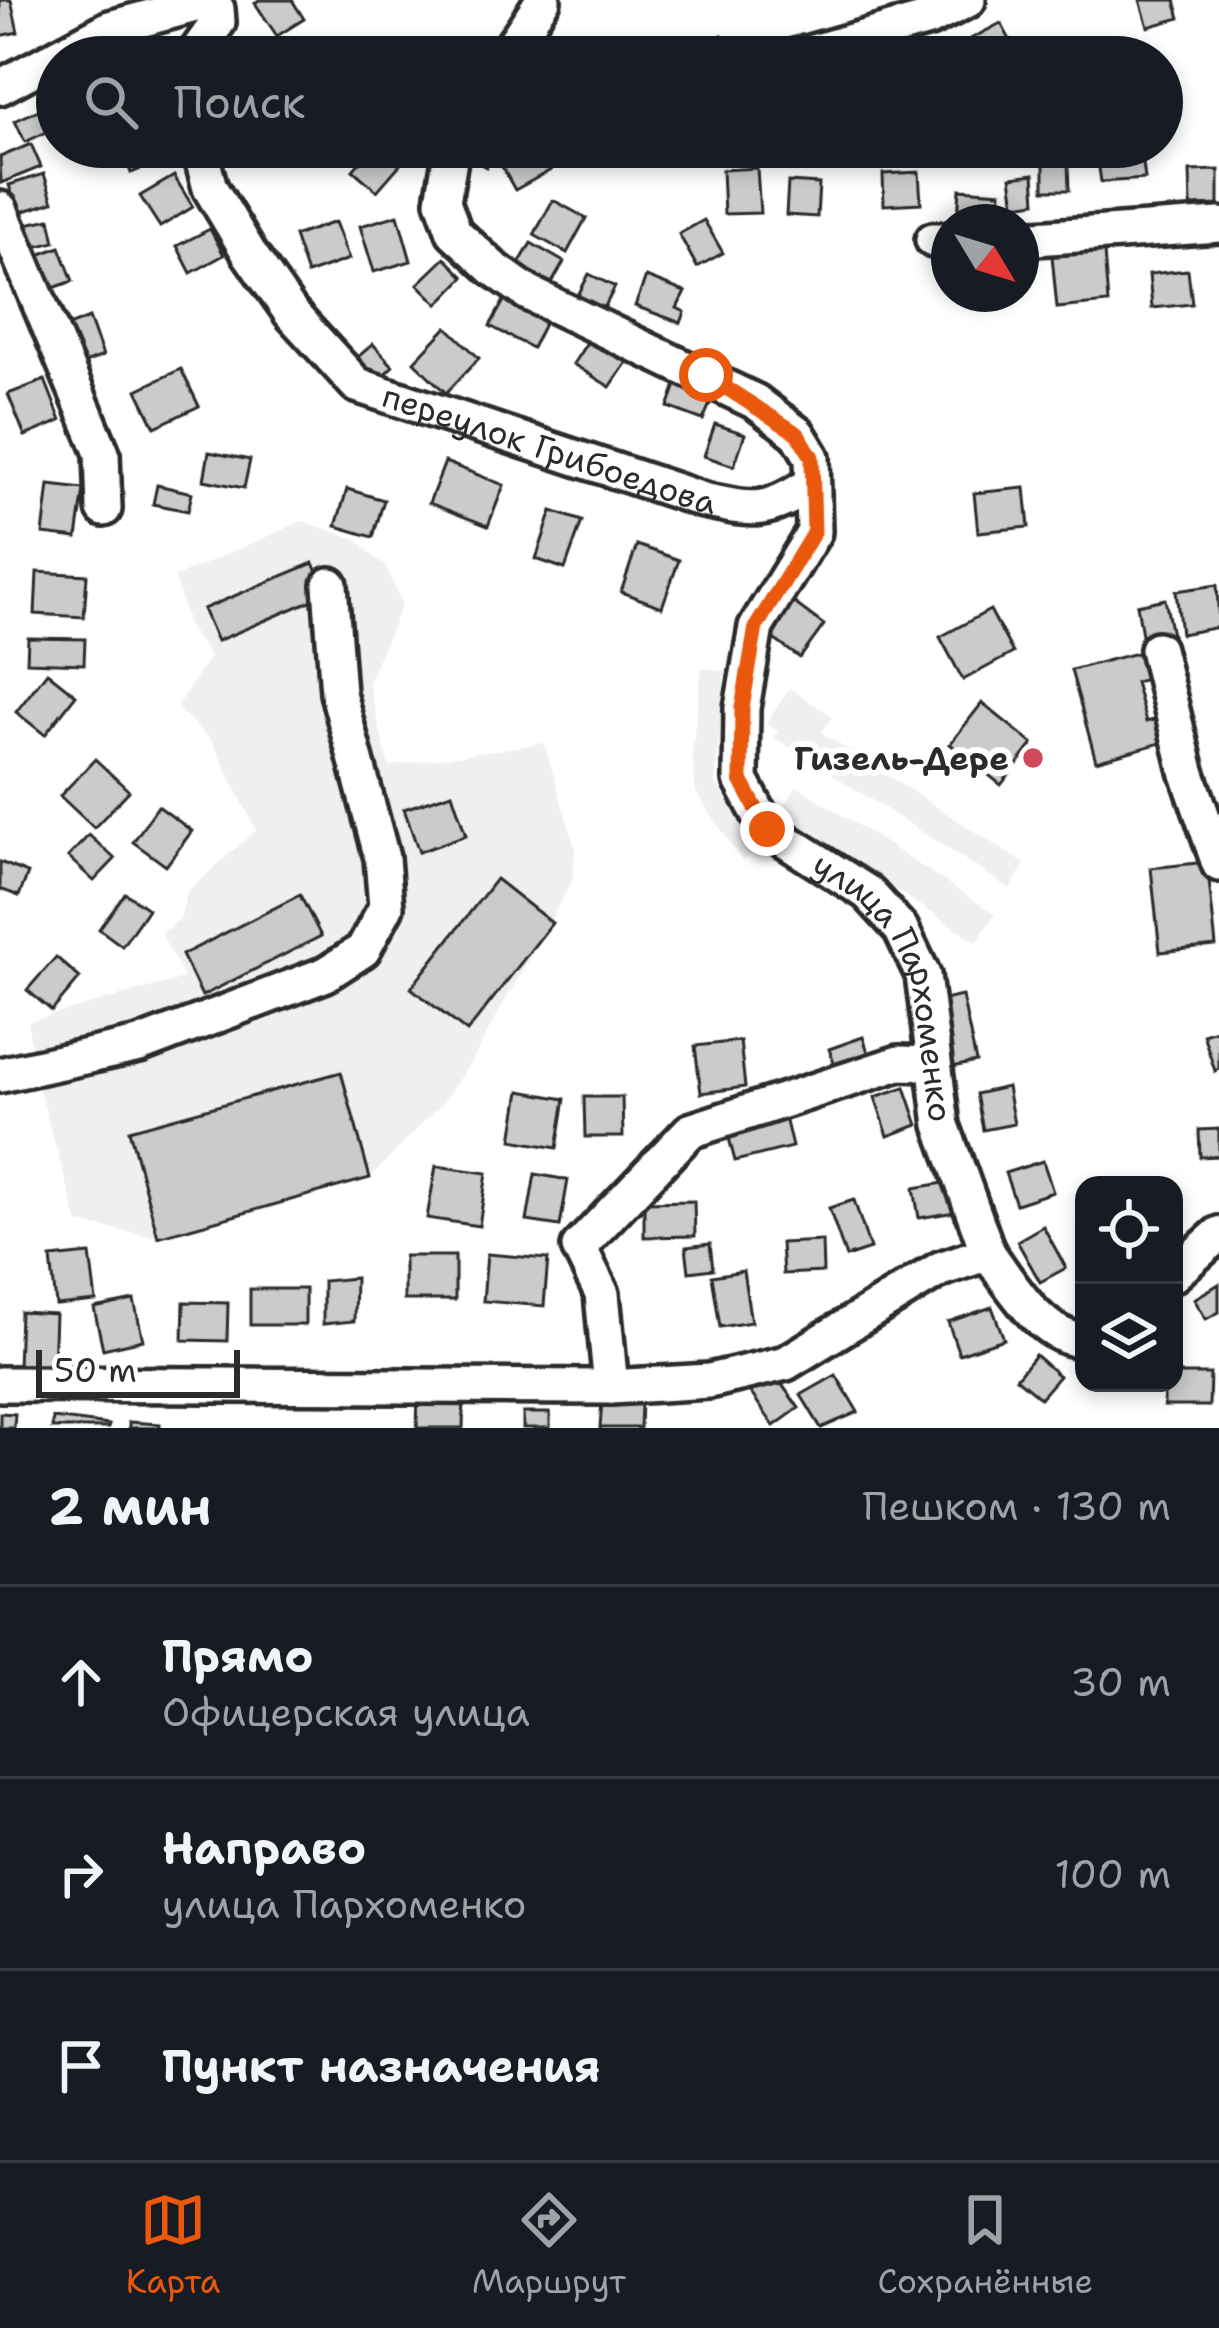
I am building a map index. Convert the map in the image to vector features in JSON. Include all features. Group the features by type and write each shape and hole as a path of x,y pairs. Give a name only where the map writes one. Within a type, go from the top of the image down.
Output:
{"street":[{"path":"519,36 542,0"},
{"path":"870,36 928,20 968,0"},
{"path":"95,36 206,2 217,9 218,22 208,36"},
{"path":"0,87 36,68"},
{"name":"переулок Грибоедова","path":"205,168 210,188 291,313 357,385 737,508 754,511 781,504 811,484"},
{"path":"448,168 443,201 454,232 528,293 756,402 798,434 812,457 811,484"},
{"path":"0,209 102,453 104,508"},
{"path":"1039,238 1219,225"},
{"name":"улица Пархоменко","path":"811,484 814,532 756,627 742,708 741,780 767,829 868,893 902,929 923,976 942,1125 988,1253 1030,1309 1075,1340"},
{"path":"0,1075 139,1045 326,974 363,950 386,908 382,858 338,693 330,585"},
{"path":"1157,649 1187,771 1219,864"},
{"path":"611,1388 602,1294 579,1246 690,1131 899,1064 932,1064"},
{"path":"1183,1266 1219,1234"},
{"path":"0,1384 611,1388 709,1381 785,1363 940,1269 988,1253"}],"shaded area":[{"path":"302,521 356,539 387,569 402,604 368,682 389,766 544,743 575,847 573,879 473,1059 441,1104 370,1178 158,1237 78,1223 33,1069 28,1022 184,978 161,934 180,919 187,892 256,830 213,742 176,707 210,657 189,628 175,577"},
{"path":"702,668 725,671 715,783 761,847 742,861 696,792 692,752"},
{"path":"789,688 832,716 822,733 1025,864 1010,889 774,737 778,731 766,724"},
{"path":"797,786 995,914 977,942 779,815"}],"building":[{"path":"0,0 11,0 18,32 0,36"},
{"path":"292,0 304,19 277,36 255,3"},
{"path":"1140,0 1175,0 1180,18 1148,27"},
{"path":"1001,23 1008,36 976,36"},
{"path":"36,111 36,137 25,142 15,121"},
{"path":"31,144 38,168 1,183 0,157"},
{"path":"355,168 397,168 377,191"},
{"path":"503,168 550,168 551,170 515,190"},
{"path":"757,168 760,213 724,214 722,170"},
{"path":"1044,168 1068,168 1069,190 1044,190"},
{"path":"1099,168 1144,168 1145,179 1101,182"},
{"path":"1219,170 1219,205 1191,206 1190,171"},
{"path":"919,172 921,203 884,205 883,174"},
{"path":"44,174 53,202 18,213 9,185"},
{"path":"1034,174 1036,202 1015,204 1011,177"},
{"path":"174,176 193,207 160,227 140,196"},
{"path":"788,182 819,184 817,217 786,215"},
{"path":"960,189 1001,192 1000,204 959,204"},
{"path":"553,200 586,218 567,253 534,235"},
{"path":"398,215 411,261 374,272 360,226"},
{"path":"50,219 55,242 23,250 17,226"},
{"path":"704,220 723,253 697,267 679,234"},
{"path":"335,222 349,259 307,274 294,236"},
{"path":"210,229 224,255 191,273 177,246"},
{"path":"531,243 564,262 549,288 516,269"},
{"path":"60,247 73,281 42,292 30,258"},
{"path":"1104,252 1108,303 1057,308 1052,256"},
{"path":"445,258 464,277 438,304 418,284"},
{"path":"1188,270 1192,304 1152,308 1149,274"},
{"path":"589,274 615,287 600,316 574,303"},
{"path":"646,277 685,292 677,308 685,312 681,323 635,306"},
{"path":"506,297 548,316 532,348 490,326"},
{"path":"89,318 103,356 75,367 61,329"},
{"path":"447,327 479,358 446,393 414,362"},
{"path":"588,341 627,362 610,387 573,364"},
{"path":"373,344 393,366 374,384 353,361"},
{"path":"181,369 199,406 155,427 137,390"},
{"path":"691,372 713,397 703,420 668,407 676,385 685,388"},
{"path":"45,380 61,421 25,436 8,394"},
{"path":"715,424 745,434 734,466 704,456"},
{"path":"209,452 250,460 244,488 204,480"},
{"path":"445,462 504,485 488,526 429,503"},
{"path":"49,485 84,489 77,538 43,534"},
{"path":"157,485 192,493 188,511 153,504"},
{"path":"1025,488 1029,527 978,532 974,493"},
{"path":"347,489 384,500 373,537 336,526"},
{"path":"552,511 582,521 565,569 536,559"},
{"path":"637,545 679,560 662,607 621,592"},
{"path":"313,563 327,594 217,641 203,609"},
{"path":"37,572 87,575 84,617 35,614"},
{"path":"1217,585 1219,627 1181,634 1176,591"},
{"path":"785,596 824,625 800,658 761,630"},
{"path":"1165,599 1172,635 1143,641 1137,605"},
{"path":"990,610 1013,653 963,680 940,637"},
{"path":"28,638 85,639 84,664 27,662"},
{"path":"1144,651 1151,678 1135,682 1146,722 1162,718 1168,741 1096,761 1071,670"},
{"path":"47,672 76,695 45,735 16,712"},
{"path":"982,703 1033,744 1001,785 950,744"},
{"path":"95,759 129,791 94,828 60,796"},
{"path":"452,793 466,835 419,852 404,809"},
{"path":"158,806 192,831 166,866 133,842"},
{"path":"89,835 115,859 94,881 68,857"},
{"path":"0,862 28,873 19,896 0,889"},
{"path":"1207,862 1216,946 1160,952 1151,868"},
{"path":"496,879 552,923 467,1032 411,988"},
{"path":"125,893 148,909 122,946 99,929"},
{"path":"300,895 321,936 202,996 182,955"},
{"path":"56,957 80,978 52,1011 27,990"},
{"path":"962,996 976,1062 948,1068 934,1002"},
{"path":"1219,1029 1219,1069 1215,1071 1203,1034"},
{"path":"863,1037 871,1061 838,1074 829,1049"},
{"path":"740,1041 745,1087 701,1093 695,1046"},
{"path":"341,1072 370,1178 158,1237 129,1130"},
{"path":"905,1087 918,1125 888,1136 875,1097"},
{"path":"1007,1087 1014,1124 983,1130 976,1094"},
{"path":"520,1091 565,1099 557,1148 512,1140"},
{"path":"584,1097 622,1097 623,1137 585,1137"},
{"path":"784,1113 792,1147 735,1161 726,1127"},
{"path":"1219,1129 1219,1156 1200,1157 1199,1130"},
{"path":"1043,1161 1053,1192 1016,1204 1005,1173"},
{"path":"436,1166 487,1173 479,1226 427,1218"},
{"path":"535,1174 568,1180 560,1226 527,1221"},
{"path":"950,1182 955,1212 919,1218 914,1188"},
{"path":"854,1200 870,1249 846,1257 829,1208"},
{"path":"694,1201 695,1236 644,1237 644,1202"},
{"path":"1043,1226 1066,1268 1040,1282 1017,1241"},
{"path":"822,1241 823,1272 783,1274 781,1243"},
{"path":"710,1244 713,1269 689,1272 686,1247"},
{"path":"90,1254 96,1301 56,1305 51,1258"},
{"path":"487,1254 548,1259 544,1306 483,1301"},
{"path":"404,1256 455,1256 455,1300 404,1300"},
{"path":"743,1271 751,1322 720,1327 712,1276"},
{"path":"355,1278 354,1321 323,1324 323,1281"},
{"path":"1219,1284 1219,1312 1206,1319 1194,1299"},
{"path":"250,1289 305,1289 305,1325 250,1325"},
{"path":"134,1300 143,1340 103,1349 94,1308"},
{"path":"184,1302 228,1303 227,1341 183,1340"},
{"path":"992,1307 1004,1339 959,1354 948,1322"},
{"path":"20,1312 55,1314 53,1368 18,1367"},
{"path":"1035,1355 1059,1376 1040,1398 1016,1378"},
{"path":"772,1371 799,1408 774,1426 748,1389"},
{"path":"1183,1374 1210,1374 1209,1406 1164,1406 1164,1392 1183,1392"},
{"path":"836,1375 858,1412 821,1428 801,1395"},
{"path":"418,1393 464,1395 463,1428 417,1428"},
{"path":"602,1401 641,1403 640,1428 600,1428"},
{"path":"0,1413 15,1414 14,1428 0,1428"},
{"path":"523,1413 550,1413 550,1428 523,1428"},
{"path":"53,1418 109,1425 52,1428"},
{"path":"129,1422 160,1424 160,1428 129,1428"}],"place":[{"name":"Гизель-Дере","path":"1033,758"}],"route":[{"path":"706,375 756,402 798,434 812,457 814,532 756,627 742,708 741,780 767,829"}]}
